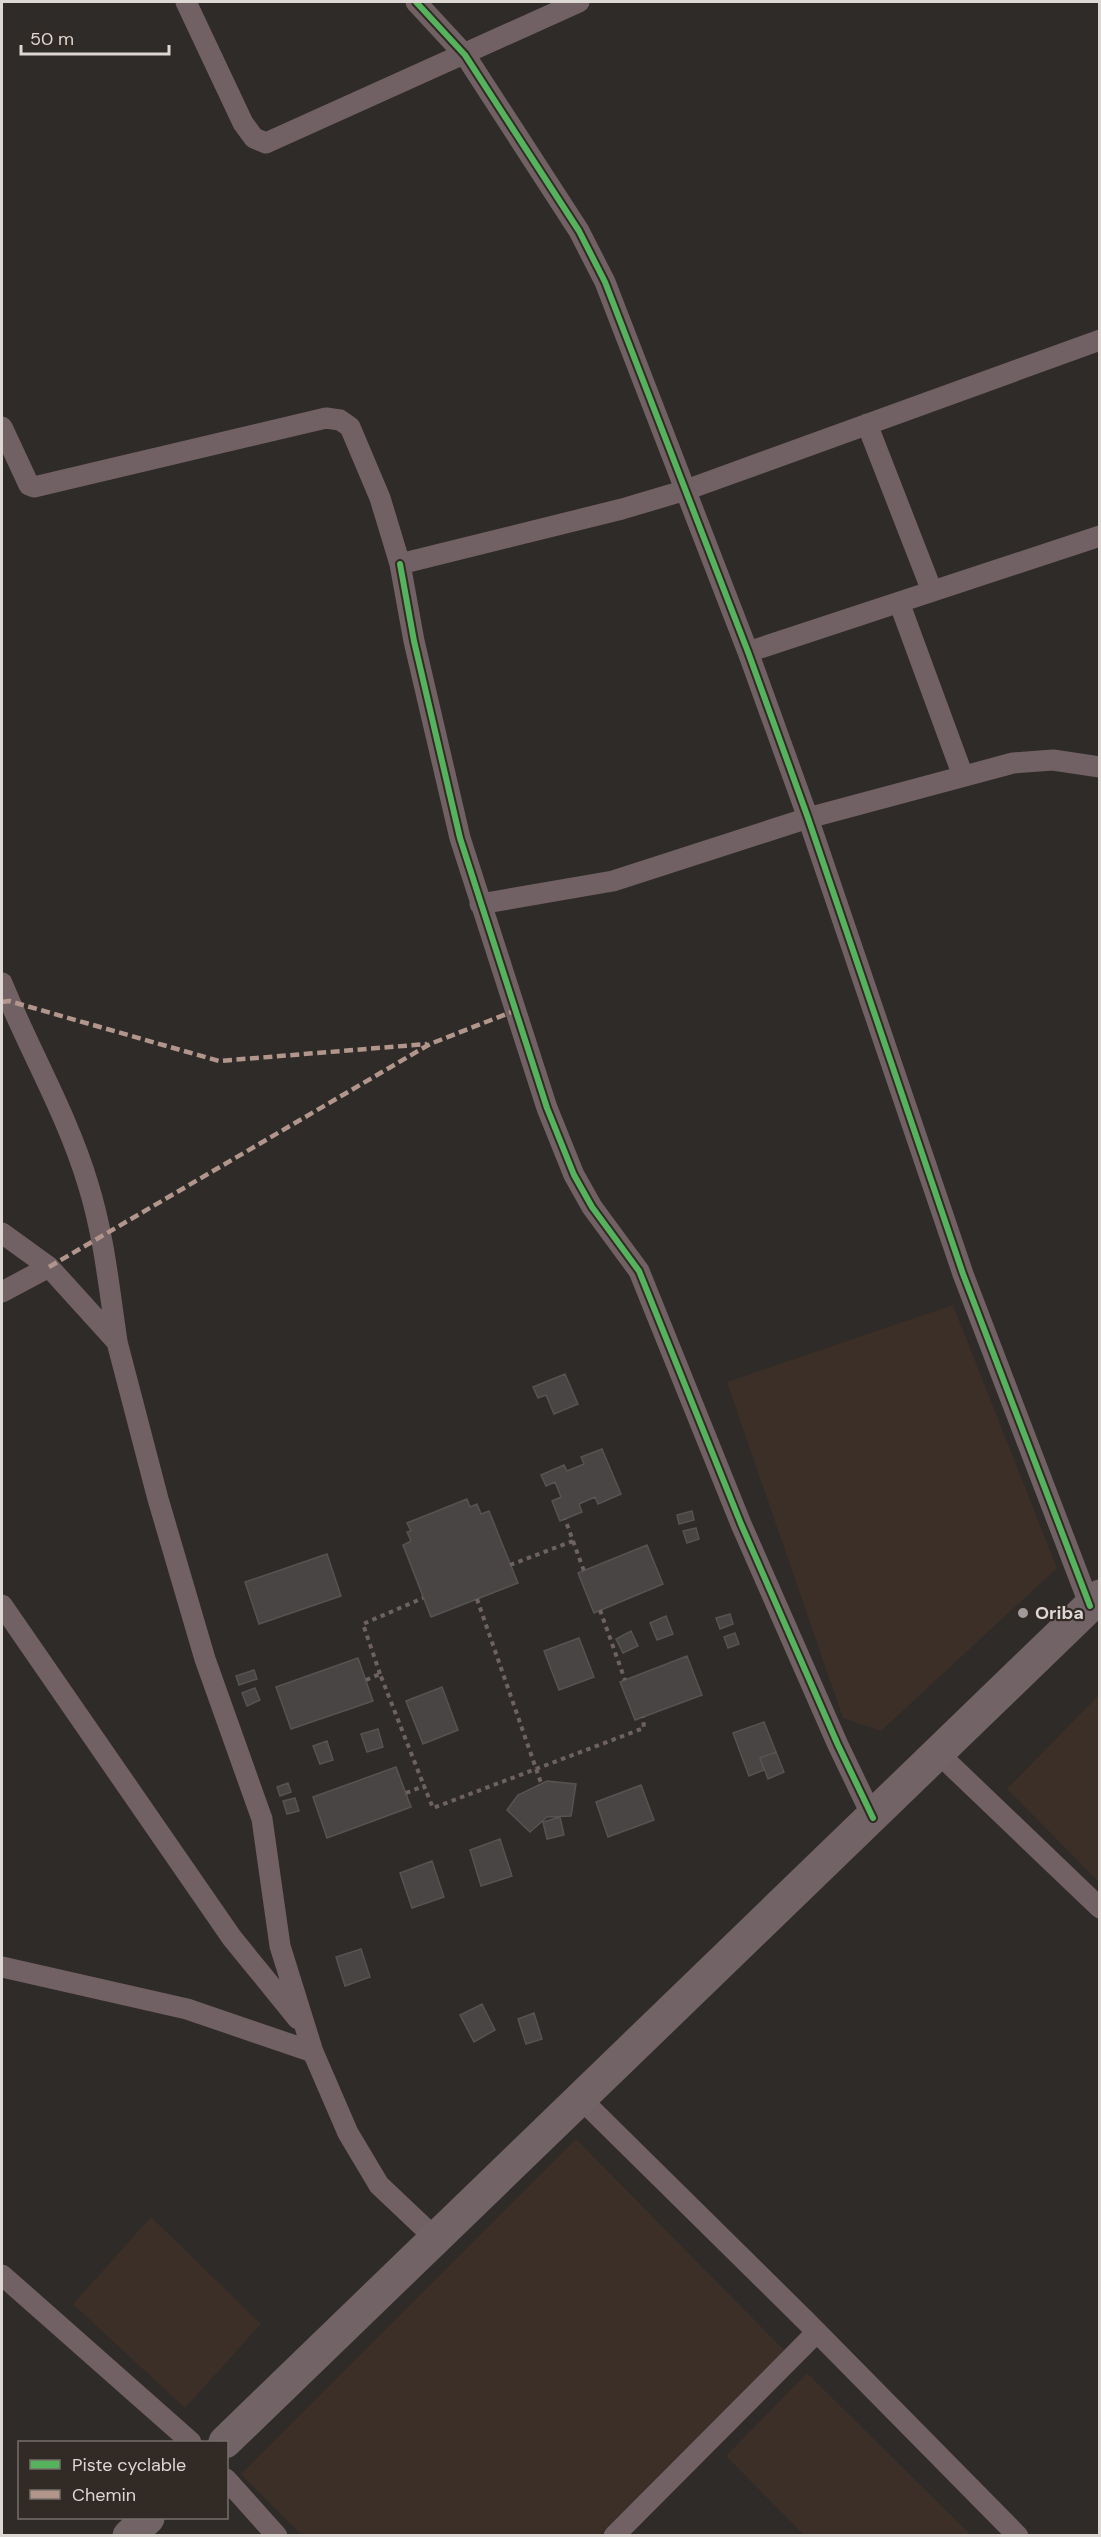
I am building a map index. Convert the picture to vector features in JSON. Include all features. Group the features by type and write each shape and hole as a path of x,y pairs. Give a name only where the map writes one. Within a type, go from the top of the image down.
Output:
{"highway":[{"path":"226,2441 579,2097 873,1818 937,1752 1095,1601"},
{"path":"129,2535 146,2519"}],"street":[{"path":"186,2 243,123 259,142 266,143 579,2"},
{"path":"416,2 465,55 579,231 605,282 748,652 808,818 963,1274 1095,1601"},
{"path":"400,564 622,509 686,490 1100,340"},
{"path":"2,428 29,485 34,488 326,418 340,420 350,427 380,498 400,564 414,641 447,787 480,904 540,1086 574,1174 592,1208 639,1271 741,1524 838,1745 873,1818"},
{"path":"867,424 932,591"},
{"path":"748,652 1100,536"},
{"path":"899,602 963,776"},
{"path":"480,904 613,881 808,818 1030,760 1100,767"},
{"path":"2,983 9,1021 40,1064 88,1182 102,1236 117,1342 158,1499 205,1659 262,1819 280,1946 313,2052 348,2133 375,2180 435,2238"},
{"path":"2,1233 49,1267 117,1342"},
{"path":"2,1292 49,1267"},
{"path":"2,1605 232,1938 306,2029"},
{"path":"937,1752 1100,1908"},
{"path":"2,1967 187,2009 313,2052"},
{"path":"579,2097 818,2332 1018,2535"},
{"path":"2,2275 190,2441"},
{"path":"614,2535 818,2332"},
{"path":"228,2481 277,2535"}],"path":[{"path":"565,1519 584,1571"},
{"path":"510,1565 573,1541"},
{"path":"423,1598 363,1624 380,1674 433,1808 644,1728 643,1717"},
{"path":"477,1599 541,1783"},
{"path":"600,1611 625,1680"},
{"path":"366,1680 380,1674"},
{"path":"406,1793 424,1786"}],"shaded area":[{"path":"953,1305 1057,1568 881,1731 843,1718 727,1382"},
{"path":"1099,1695 1099,1882 1007,1789"},
{"path":"576,2139 784,2350 599,2535 302,2535 241,2474"},
{"path":"151,2217 261,2324 185,2408 73,2304"},
{"path":"807,2373 971,2535 804,2535 726,2456"}],"building":[{"path":"565,1374 578,1404 554,1414 546,1395 538,1398 533,1387"},
{"path":"602,1449 621,1494 598,1504 595,1497 579,1504 582,1512 560,1521 552,1501 561,1497 555,1482 546,1486 541,1475 564,1465 567,1471 584,1464 581,1457"},
{"path":"467,1499 470,1507 477,1504 481,1514 489,1511 518,1583 431,1617 403,1545 411,1541 407,1532 411,1531 407,1523"},
{"path":"692,1511 694,1520 679,1524 677,1515"},
{"path":"696,1528 699,1539 687,1543 683,1531"},
{"path":"647,1545 663,1584 594,1613 578,1573"},
{"path":"327,1554 341,1596 259,1624 245,1582"},
{"path":"730,1614 733,1624 720,1629 716,1618"},
{"path":"666,1616 673,1634 657,1640 650,1623"},
{"path":"631,1631 638,1646 623,1653 616,1639"},
{"path":"735,1633 739,1644 728,1648 724,1637"},
{"path":"579,1638 594,1677 559,1690 544,1651"},
{"path":"687,1656 702,1695 635,1720 620,1682"},
{"path":"358,1658 373,1701 291,1729 276,1687"},
{"path":"254,1670 257,1679 239,1685 236,1676"},
{"path":"442,1687 458,1730 423,1744 406,1701"},
{"path":"255,1688 260,1700 247,1706 242,1693"},
{"path":"764,1722 776,1752 760,1758 764,1770 749,1776 733,1733"},
{"path":"378,1729 383,1747 367,1752 361,1734"},
{"path":"327,1741 333,1760 320,1764 313,1746"},
{"path":"776,1752 784,1772 768,1779 760,1758"},
{"path":"396,1767 411,1807 327,1838 313,1797"},
{"path":"547,1781 576,1784 571,1816 547,1817 530,1832 507,1810 518,1795"},
{"path":"288,1783 291,1792 280,1796 277,1787"},
{"path":"641,1785 654,1820 608,1837 596,1802"},
{"path":"295,1798 299,1811 287,1814 283,1801"},
{"path":"560,1817 564,1835 547,1839 543,1822"},
{"path":"500,1839 512,1876 481,1886 470,1850"},
{"path":"432,1861 444,1897 412,1908 400,1873"},
{"path":"361,1949 370,1977 345,1986 336,1957"},
{"path":"482,2004 495,2030 474,2042 460,2015"},
{"path":"534,2013 542,2039 526,2044 518,2019"}],"marked path":[{"path":"2,1002 9,1001 219,1061 427,1044"},
{"path":"49,1267 430,1044 514,1011"}],"cycle path":[{"path":"416,2 465,55 579,231 605,282 748,652 808,818 963,1274 1090,1606"},
{"path":"400,564 414,641 460,838 547,1108 574,1175 592,1207 639,1271 741,1524 838,1745 873,1818"}],"place":[{"name":"Oriba","path":"1023,1613"}]}
